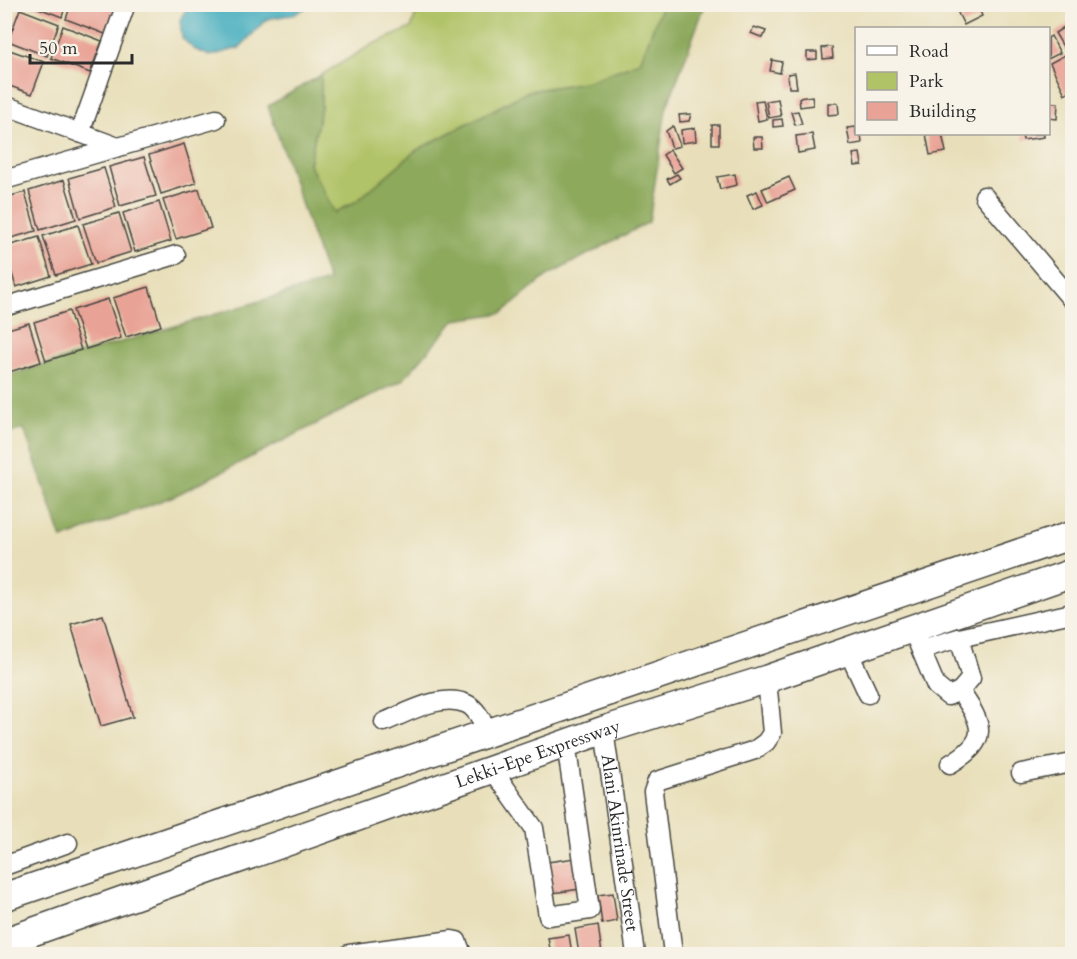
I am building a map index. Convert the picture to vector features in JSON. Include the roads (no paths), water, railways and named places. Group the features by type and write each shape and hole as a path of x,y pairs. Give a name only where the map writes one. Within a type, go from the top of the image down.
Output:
{"highway":[{"name":"Lekki-Epe Expressway","path":"4,897 489,735 1072,535"},
{"name":"Lekki-Epe Expressway","path":"4,942 604,730 848,651 917,639 1072,573"}],"street":[{"path":"80,133 126,4"},
{"path":"4,105 118,147"},
{"path":"4,180 216,119"},
{"path":"984,196 1072,300"},
{"path":"4,308 176,255"},
{"path":"959,638 971,678 960,691 948,696 940,692 917,639 959,638 1072,613"},
{"path":"848,651 868,693"},
{"path":"673,954 653,792 657,781 755,750 766,742 772,733 767,679"},
{"path":"950,764 968,753 980,735 977,716 960,691"},
{"path":"384,722 432,704 453,700 468,704 476,711 489,735"},
{"name":"Alani Akinrinade Street","path":"604,730 636,954"},
{"path":"492,769 534,828 548,916 590,910 566,743"},
{"path":"1021,773 1072,763"},
{"path":"4,866 68,843"},
{"path":"349,954 452,940 457,941 462,954"}],"water":[{"path":"189,4 310,5 295,14 267,19 239,48 210,56 194,49 182,38 180,20"}]}
